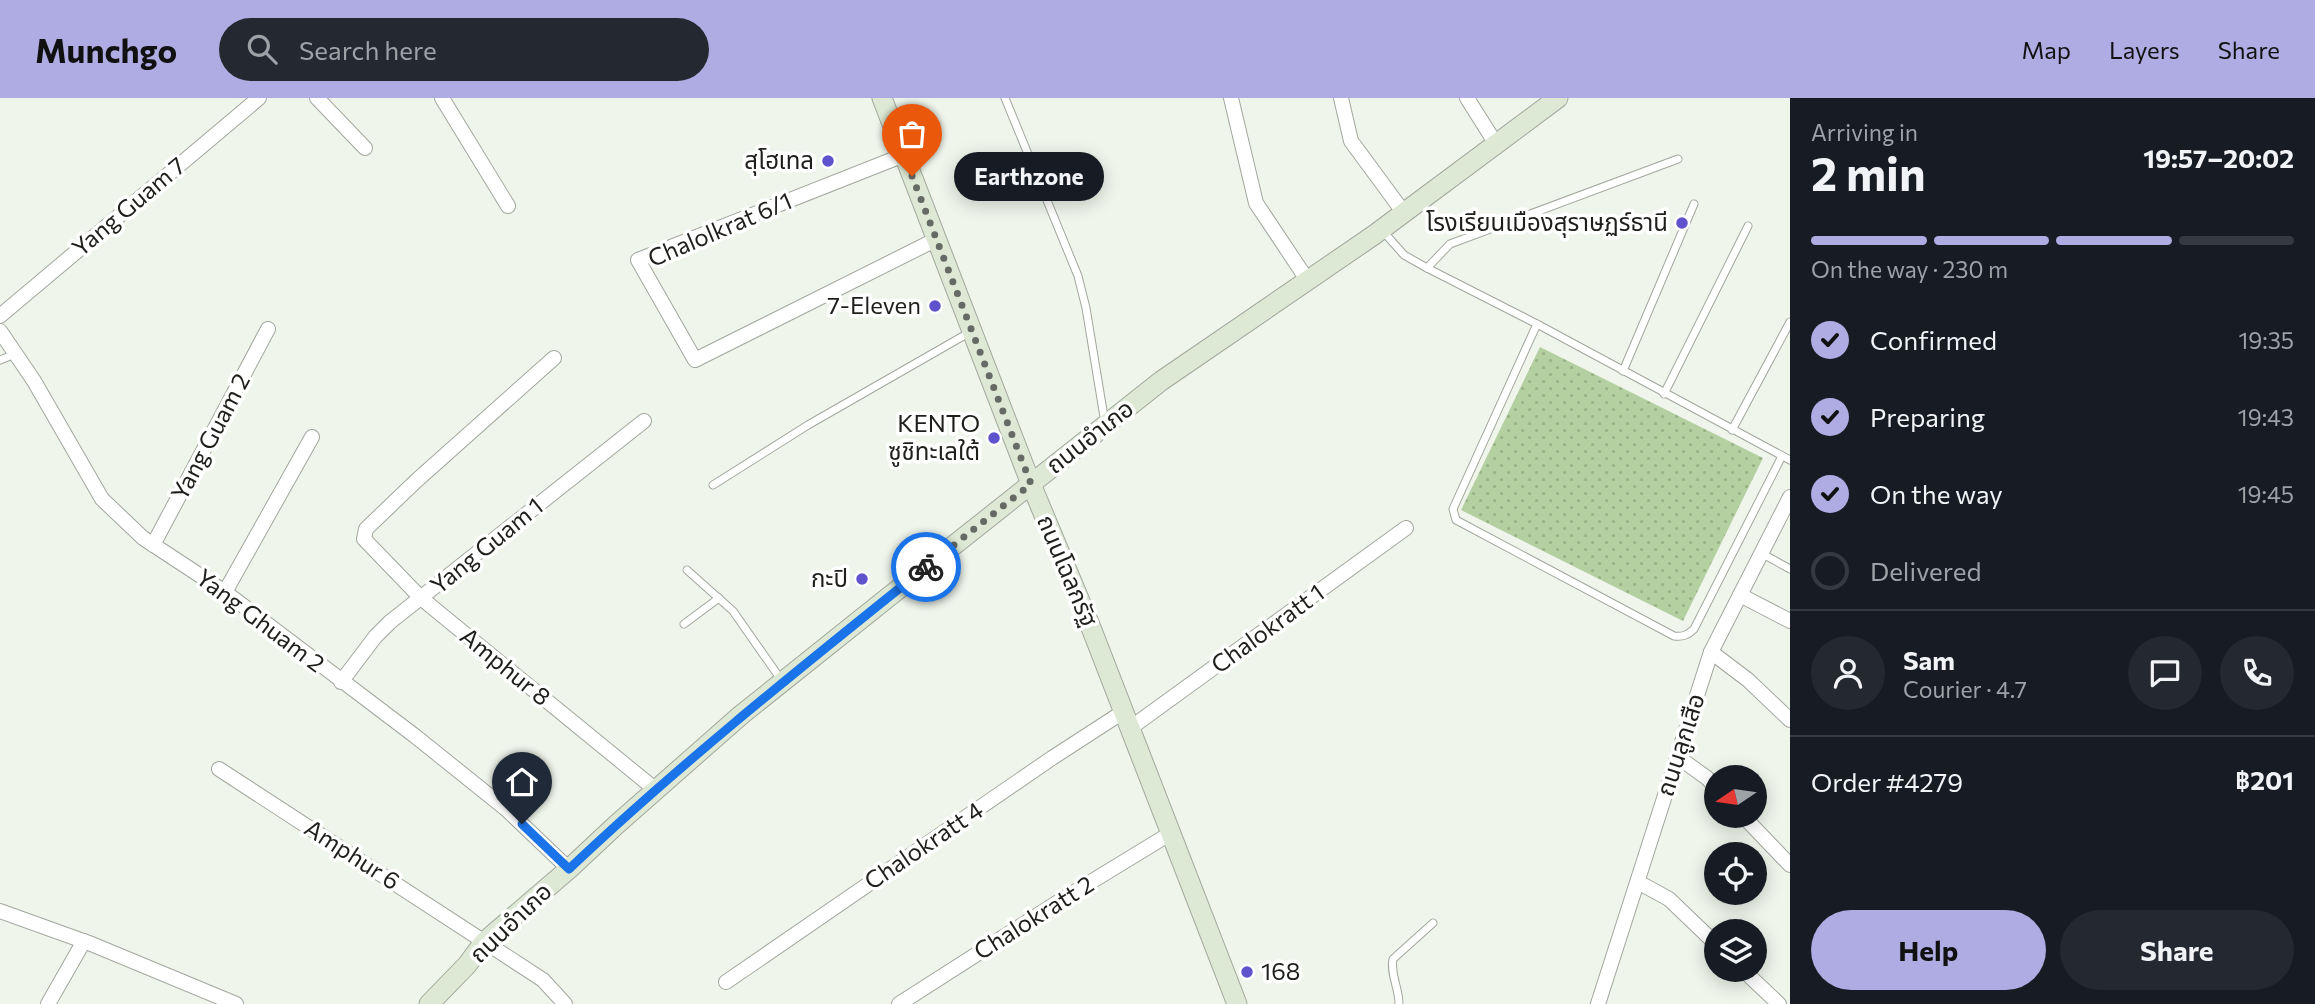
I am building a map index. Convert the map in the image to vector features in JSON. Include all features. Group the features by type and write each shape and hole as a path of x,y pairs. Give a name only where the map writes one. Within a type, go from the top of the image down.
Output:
{"street":[{"name":"Yang Guam 7","path":"0,316 258,98"},
{"path":"317,98 365,148"},
{"path":"442,98 508,206"},
{"name":"ถนนโฉลกรัฐ","path":"882,98 1237,1004"},
{"path":"1231,98 1256,202 1308,281"},
{"path":"1341,98 1351,141 1404,213"},
{"path":"1467,98 1496,144"},
{"name":"ถนนอำเภอ","path":"429,1004 467,965 484,942 783,682 1161,381 1382,230 1558,98"},
{"name":"Chalolkrat 6/1","path":"904,155 638,260 695,360 937,239"},
{"name":"Yang Guam 2","path":"153,545 268,328"},
{"name":"Yang Ghuam 2","path":"0,331 102,499 143,538 225,592 415,737 506,809 569,869"},
{"name":"Amphur 8","path":"554,358 416,481 366,529 363,536 369,546 421,598 656,790"},
{"name":"Yang Guam 1","path":"341,682 375,637 644,421"},
{"path":"225,592 312,437"},
{"name":"ถนนลูกเสือ","path":"1598,1004 1711,652 1790,497"},
{"name":"Chalokratt 1","path":"1126,720 1406,528"},
{"path":"1740,595 1790,621"},
{"path":"1711,652 1748,680 1790,720"},
{"name":"Chalokratt 4","path":"726,982 1041,765 1126,720"},
{"path":"1678,757 1704,776"},
{"name":"Amphur 6","path":"219,769 543,981 565,1004"},
{"path":"1755,828 1790,865"},
{"name":"Chalokratt 2","path":"899,1004 1171,833"},
{"path":"1638,882 1669,899 1704,933"},
{"path":"0,911 84,941 229,1003"},
{"path":"48,1004 84,941"},
{"path":"1755,982 1776,1002"}],"lane":[{"path":"1005,98 1078,276 1086,308 1105,425"},
{"path":"1427,268 1450,244 1678,159"},
{"path":"1623,371 1694,204"},
{"path":"1664,394 1748,226"},
{"path":"1382,230 1404,255 1427,268 1537,324 1786,458 1694,629 1688,635 1674,636 1456,520 1452,509 1537,324"},
{"path":"1732,430 1790,322"},
{"path":"713,485 808,425 972,331"},
{"path":"0,360 15,354"},
{"path":"1761,553 1790,569"},
{"path":"687,570 733,611 783,682"},
{"path":"684,624 719,598"},
{"path":"1399,1004 1392,972 1393,958 1433,923"}],"green space":[{"path":"1540,347 1763,458 1683,621 1461,510"}],"way so far":[{"path":"912,176 1031,484 926,567"}],"place":[{"name":"สุโฮเทล","path":"828,161"},
{"name":"Earthzone","path":"912,176"},
{"name":"โรงเรียนเมืองสุราษฏร์ธานี","path":"1682,223"},
{"name":"7-Eleven","path":"935,306"},
{"name":"KENTO ซูชิทะเลใต้","path":"994,438"},
{"name":"กะปิ","path":"862,579"},
{"name":"168","path":"1247,972"}],"route":[{"path":"522,824 569,869 741,715 926,567"}]}
